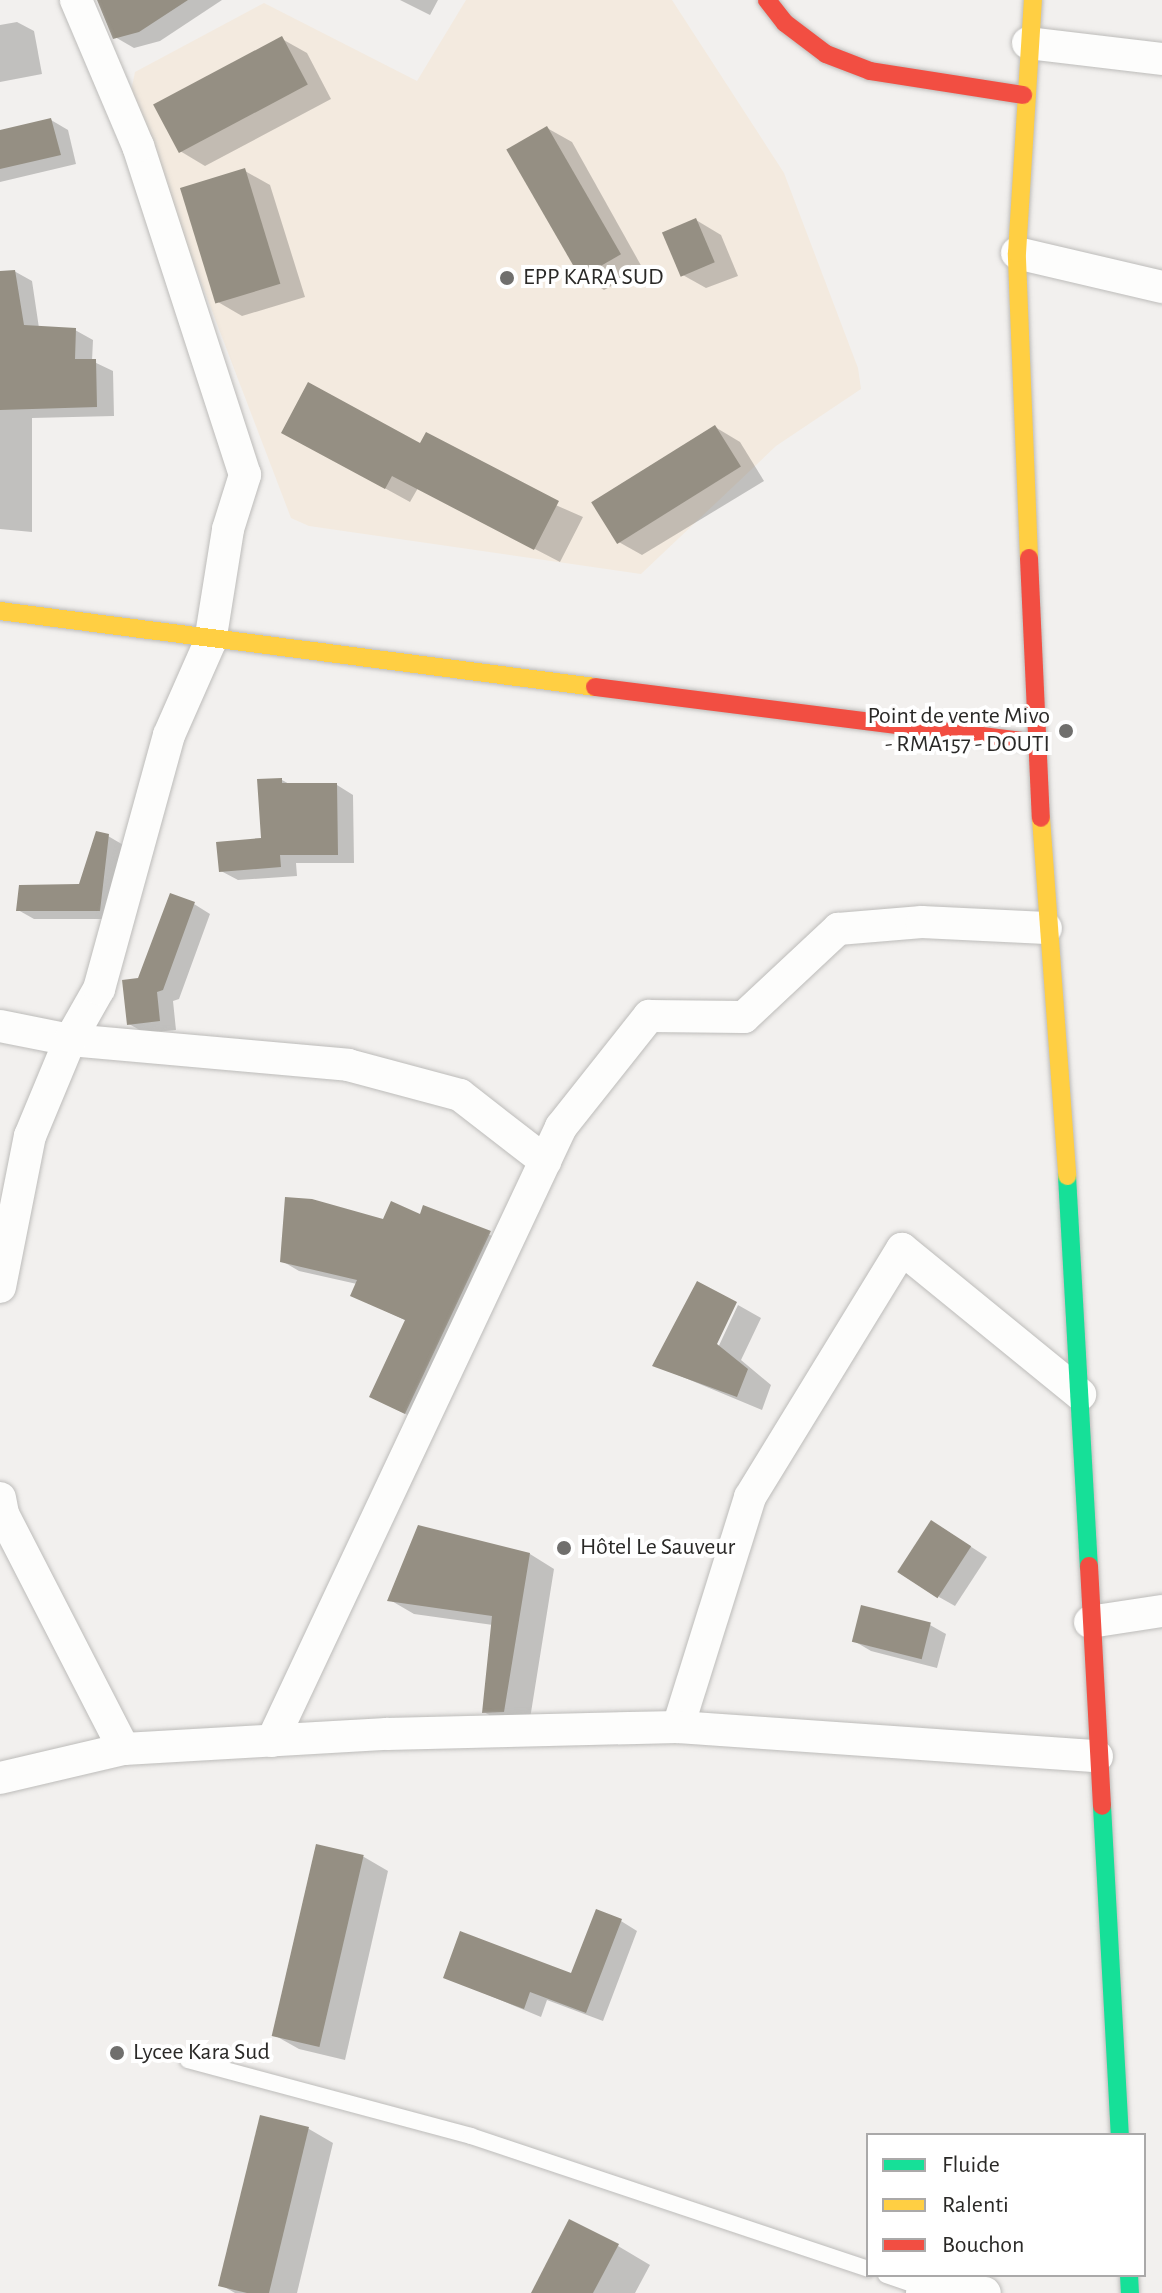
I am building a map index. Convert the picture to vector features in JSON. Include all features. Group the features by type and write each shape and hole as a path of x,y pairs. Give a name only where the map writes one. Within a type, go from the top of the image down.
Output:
{"main road":[{"path":"767,0 785,23 826,54 870,71 1023,95"},
{"path":"1033,0 1023,95 1017,253 1036,743 1046,928 1080,1394 1097,1756 1120,2133"},
{"path":"0,611 210,642 1036,743"}],"street":[{"path":"0,1287 3,1252 30,1136 70,1040 99,989 169,735 210,642 228,529 245,475 138,146 76,0"},
{"path":"1028,43 1162,59"},
{"path":"1017,253 1162,287"},
{"path":"272,1741 561,1127 649,1016 744,1017 838,929 922,922 1046,928"},
{"path":"0,1026 70,1040 348,1065 460,1095 545,1161"},
{"path":"678,1727 750,1497 902,1249 1080,1394"},
{"path":"0,1498 3,1514 124,1749"},
{"path":"1090,1622 1162,1611"},
{"path":"0,1778 124,1749 678,1727 1097,1756"},
{"path":"923,2290 985,2293"}],"lane":[{"path":"188,2060 471,2136 866,2268"},
{"path":"891,2277 923,2290"}],"shaded area":[{"name":"EPP KARA SUD","path":"466,0 672,0 784,173 858,368 861,389 776,446 641,574 309,526 291,518 130,96 135,72 264,3 417,81"}],"building":[{"path":"97,0 188,0 139,32 113,39"},
{"path":"282,36 308,85 179,153 153,105"},
{"path":"51,118 61,155 0,169 0,130"},
{"path":"547,126 621,254 580,278 506,150"},
{"path":"245,168 280,284 215,304 180,188"},
{"path":"696,218 715,262 681,277 662,232"},
{"path":"15,270 24,325 76,328 75,359 96,359 97,407 0,410 0,271"},
{"path":"308,382 420,443 426,432 559,501 534,550 392,476 385,489 281,433"},
{"path":"715,425 741,467 617,544 591,502"},
{"path":"282,778 282,783 337,783 338,855 280,855 281,867 219,872 216,842 261,838 257,779"},
{"path":"96,831 109,834 100,911 16,911 19,885 79,884"},
{"path":"170,893 195,902 163,990 157,992 160,1021 127,1025 122,980 138,978"},
{"path":"285,1197 312,1199 383,1219 391,1201 420,1214 423,1205 491,1231 405,1414 369,1397 405,1320 350,1296 357,1280 280,1262"},
{"path":"697,1281 737,1302 717,1344 748,1369 737,1397 652,1366"},
{"path":"931,1520 971,1546 937,1598 897,1572"},
{"path":"418,1525 530,1553 504,1712 482,1713 492,1616 387,1601"},
{"path":"861,1605 931,1622 922,1659 852,1642"},
{"path":"316,1844 364,1855 319,2047 272,2036"},
{"path":"596,1909 622,1919 586,2013 530,1992 524,2009 443,1978 460,1931 571,1973"},
{"path":"260,2115 309,2127 269,2293 247,2293 218,2286"},
{"path":"569,2219 619,2244 593,2293 531,2293"}],"traffic: fast":[{"path":"1067,1176 1089,1566"},
{"path":"1102,1806 1120,2133"},
{"path":"1129,2277 1130,2293"}],"traffic: slow":[{"path":"1029,558 1017,253 1033,0"},
{"path":"0,611 595,687"},
{"path":"1041,818 1067,1176"}],"traffic: jam":[{"path":"767,0 785,23 826,54 870,71 1023,95"},
{"path":"1029,558 1041,818"},
{"path":"595,687 1036,743"},
{"path":"1089,1566 1102,1806"}],"place":[{"name":"EPP KARA SUD","path":"507,278"},
{"name":"Point de vente Mivo - RMA157 - DOUTI","path":"1066,731"},
{"name":"Hôtel Le Sauveur","path":"564,1548"},
{"name":"Lycee Kara Sud","path":"117,2053"}]}
